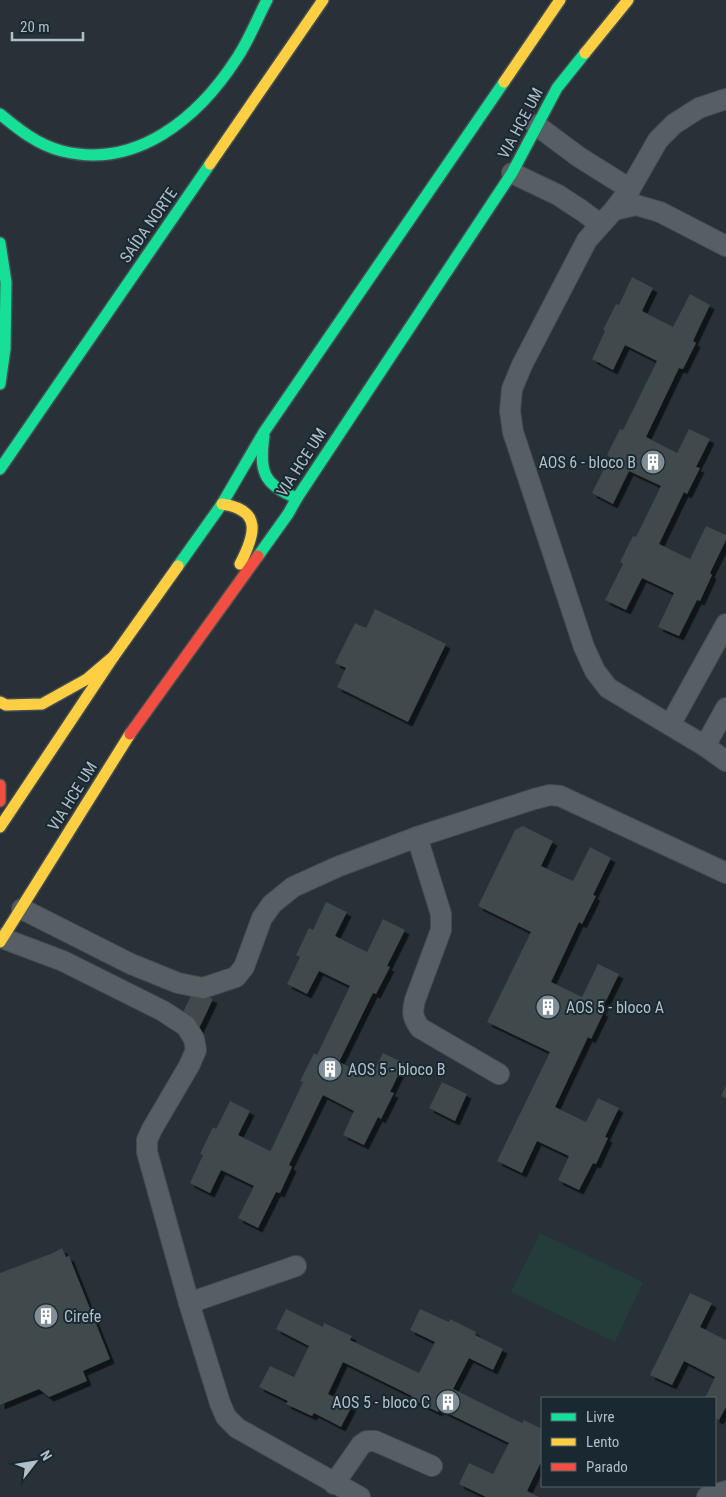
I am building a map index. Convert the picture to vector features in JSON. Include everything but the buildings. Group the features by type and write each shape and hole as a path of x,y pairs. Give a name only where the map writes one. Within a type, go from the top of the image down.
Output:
{"main road":[{"path":"0,114 17,129 61,152 85,156 108,155 134,149 157,139 200,105 234,64 267,0"},
{"name":"SAÍDA NORTE","path":"0,468 323,0"},
{"path":"0,828 114,656 222,504 264,432 560,0"},
{"path":"616,17 622,0"},
{"name":"VIA HCE UM","path":"1,940 138,721 288,514 512,173 557,88 628,0"},
{"path":"0,243 6,292 5,349 0,384"},
{"path":"264,432 260,456 264,474 269,483 280,492 297,498"},
{"path":"194,643 249,548 253,533 252,520 245,510 233,504 222,504"},
{"path":"0,702 6,704 42,704 87,679 114,656"},
{"path":"0,784 0,801"}],"street":[{"path":"726,99 699,108 674,124 658,140 630,189 587,240 522,365 512,389 510,410 513,432 584,647 594,671 608,688 705,746 726,761"},
{"path":"536,125 579,157 630,189"},
{"path":"512,173 558,195 581,210 607,217 636,205 660,212 726,246"},
{"path":"670,725 726,624"},
{"path":"705,746 726,708"},
{"path":"22,909 131,964 178,984 203,988 236,977 244,967 262,918 280,896 293,887 337,867 417,837 550,795 560,796 726,873"},
{"path":"417,837 441,914 441,930 412,1009 413,1018 420,1028 499,1074"},
{"path":"1,940 63,961 163,1011 186,1026 194,1038 196,1050 189,1066 146,1140 147,1152 189,1303 220,1403 226,1417 237,1428 360,1497"},
{"path":"163,1011 178,984"},
{"path":"189,1303 296,1266"},
{"path":"334,1484 361,1445 367,1441 375,1441 432,1466"},
{"path":"707,1497 726,1491"}],"green space":[{"path":"540,1233 643,1282 615,1342 511,1292"}],"traffic: fast":[{"path":"0,114 37,141 62,151 89,155 116,153 140,145 163,134 185,118 222,80 249,37 267,0"},
{"path":"258,556 288,514 512,173 557,88 585,53"},
{"path":"178,566 222,504 264,432 504,82"},
{"path":"0,469 210,164"},
{"path":"0,243 6,282 5,349 0,384"},
{"path":"264,436 262,459 266,475 277,488 297,498"}],"traffic: slow":[{"path":"210,164 323,0"},
{"path":"504,82 560,0"},
{"path":"585,53 628,0"},
{"path":"222,504 235,507 250,518 252,534 240,564"},
{"path":"0,827 114,656 178,566"},
{"path":"0,702 6,705 42,704 87,679 114,656"},
{"path":"0,942 130,734"}],"traffic: jam":[{"path":"130,734 258,556"},
{"path":"0,785 0,801"}],"place":[{"name":"AOS 6 - bloco B","path":"653,462"},
{"name":"AOS 5 - bloco A","path":"548,1007"},
{"name":"AOS 5 - bloco B","path":"330,1069"},
{"name":"Cirefe","path":"46,1316"},
{"name":"AOS 5 - bloco C","path":"448,1402"}]}
